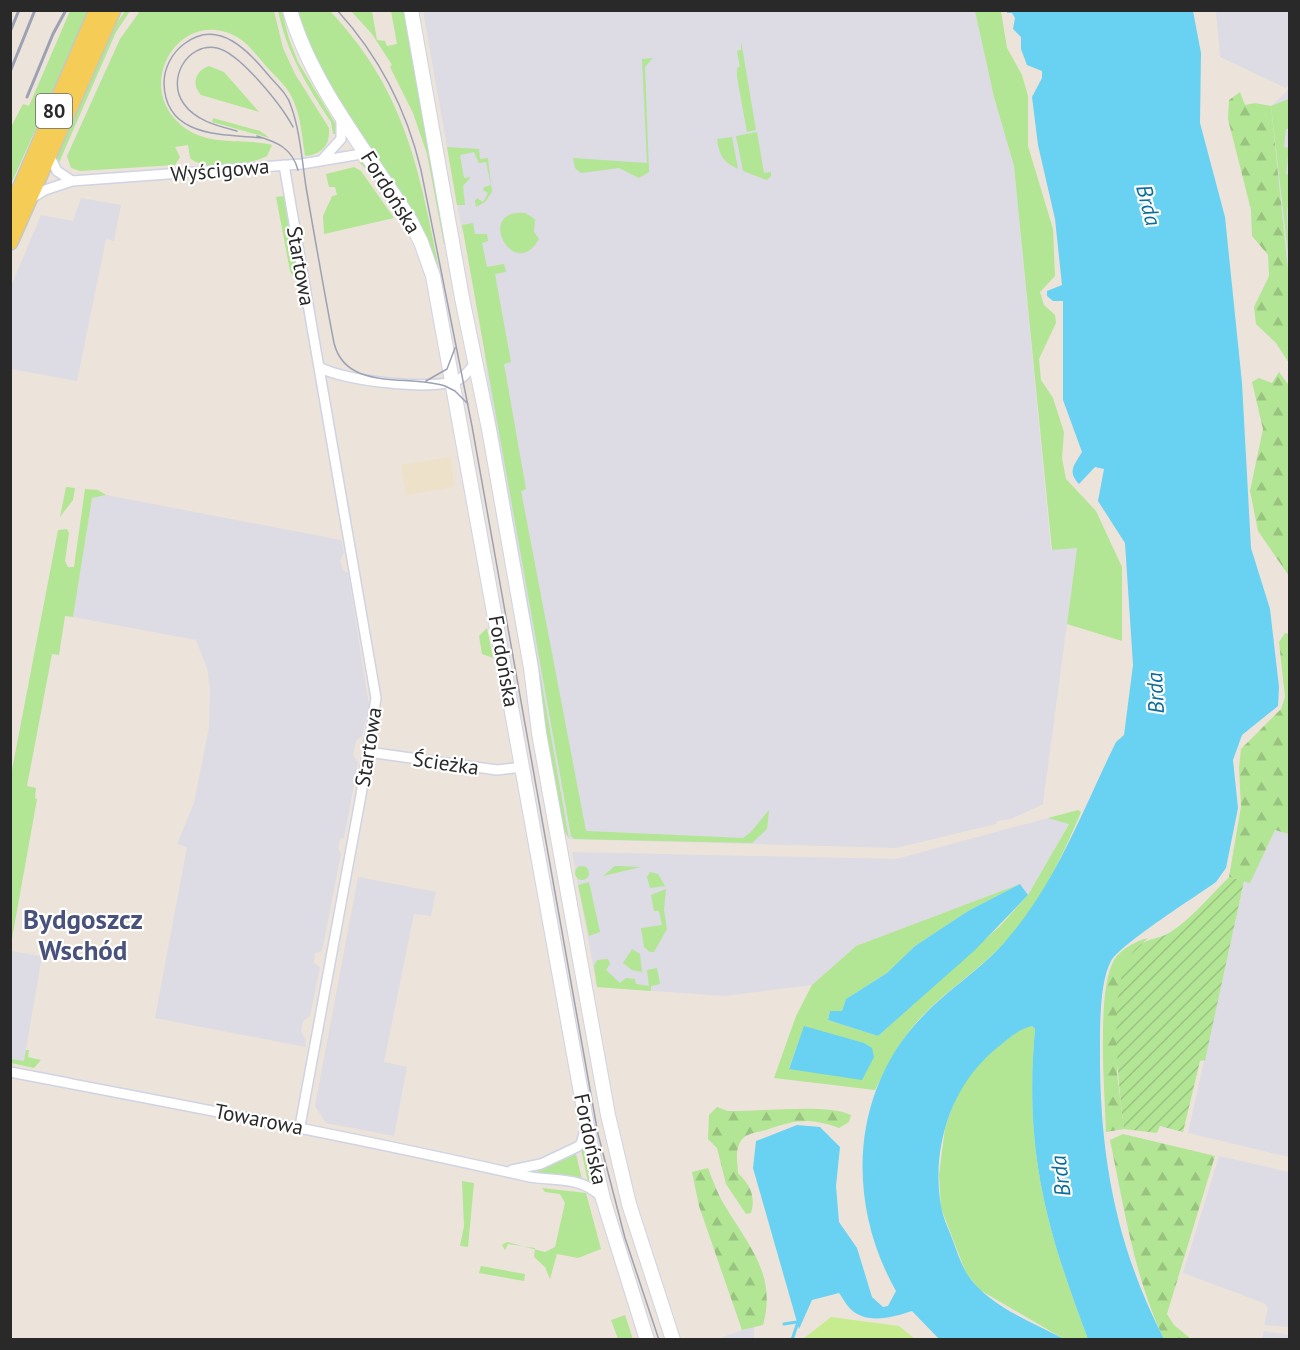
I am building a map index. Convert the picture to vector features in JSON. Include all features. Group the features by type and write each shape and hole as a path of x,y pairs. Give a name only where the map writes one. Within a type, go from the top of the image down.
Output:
{"main road":[{"name":"80","path":"10,212 97,10"},
{"name":"80","path":"10,242 113,10"},
{"name":"Fordońska","path":"290,10 302,48 410,220 429,262 453,381 586,1122 603,1199 647,1340"},
{"name":"Fordońska","path":"411,10 608,1115 629,1204 673,1340"}],"street":[{"path":"321,161 341,139 339,109"},
{"name":"Wyścigowa","path":"28,202 45,190 72,181 284,165 367,153"},
{"path":"49,154 57,171 72,181"},
{"name":"Startowa","path":"284,165 376,698 300,1126"},
{"path":"319,367 338,376 424,385 453,381 465,376 475,363"},
{"name":"Ścieżka","path":"368,752 497,770 523,767"},
{"name":"Towarowa","path":"10,1072 300,1126 526,1176 586,1184 603,1199"},
{"name":"Towarowa","path":"507,1171 541,1164 577,1147 584,1138 586,1122"}],"shaded area":[{"path":"423,11 975,11 994,97 1014,166 1051,550 1077,548 1043,804 1011,819 997,821 996,824 896,848 569,839 488,382 475,267 461,226"},
{"path":"1216,11 1289,11 1290,83 1286,88 1220,57"},
{"path":"1289,89 1289,283 1271,106"},
{"path":"81,198 121,205 114,241 106,239 77,381 11,369 11,286 41,215 73,221"},
{"path":"451,457 454,487 406,495 401,465"},
{"path":"106,495 341,540 344,553 340,560 343,570 348,573 369,706 362,736 356,741 353,755 358,763 344,838 340,839 338,849 341,854 322,951 315,953 314,963 320,967 310,1016 303,1021 301,1032 306,1047 155,1018 187,847 177,844 194,803 209,727 210,689 207,668 196,640 73,617 92,497"},
{"path":"1048,818 1069,823 1028,895 1020,884 856,946 812,985 725,996 597,987 572,852 896,859"},
{"path":"1275,830 1289,834 1289,1157 1188,1133 1244,881 1250,882"},
{"path":"358,877 436,892 431,916 414,914 384,1062 407,1067 394,1136 326,1123 315,1106"},
{"path":"10,951 42,956 24,1061 11,1059"},
{"path":"1219,1156 1289,1172 1289,1327 1264,1325 1268,1308 1264,1303 1183,1273"},
{"path":"754,1327 754,1339 715,1340 742,1330"},
{"path":"1264,1331 1289,1335 1289,1339 1262,1339"}],"green space":[{"path":"70,11 89,11 11,184 11,127 23,104 29,106"},
{"path":"125,11 130,11 116,32 58,165 56,152 104,41"},
{"path":"140,11 274,11 283,48 295,74 329,128 328,140 324,148 305,156 298,115 289,92 245,43 237,37 216,30 196,32 180,42 168,57 162,75 162,94 170,113 188,130 197,135 218,140 272,145 267,156 240,164 206,165 190,158 188,145 175,147 180,157 175,165 80,171 71,168 67,156 120,39"},
{"path":"278,11 282,11 298,62 335,123 336,134 333,134 331,122 292,55"},
{"path":"294,11 330,11 355,40 375,69 391,99 415,161 439,269 319,72"},
{"path":"351,11 372,11 377,40 385,41 387,46 397,44 391,11 405,11 446,245 444,245 427,154 413,113 390,67 392,65 372,34"},
{"path":"975,11 1001,11 1007,48 1022,75 1028,96 1028,146 1053,229 1055,276 1040,292 1044,305 1055,315 1056,323 1039,359 1041,380 1053,398 1064,432 1062,458 1066,479 1096,511 1122,567 1122,641 1067,624 1077,548 1052,550 1014,166 994,97"},
{"path":"741,41 756,130 747,132 737,77 737,68 740,67 737,51 741,50"},
{"path":"653,58 645,67 649,172 639,178 619,168 581,173 575,168 573,158 647,163 642,59"},
{"path":"209,66 224,72 259,112 201,95 196,87 196,78 200,71"},
{"path":"1240,92 1245,105 1255,103 1271,106 1290,283 1289,576 1258,531 1250,491 1263,429 1252,382 1259,378 1272,383 1279,372 1288,384 1289,363 1276,343 1256,324 1254,307 1269,276 1268,255 1252,236 1251,210 1228,119 1229,100"},
{"path":"1289,99 1289,129 1286,129 1284,147 1289,148 1286,174 1290,175 1287,214 1289,261 1271,106"},
{"path":"213,118 260,131 270,138 212,122"},
{"path":"757,132 764,173 771,172 767,180 743,171 736,136"},
{"path":"732,137 738,169 728,163 719,150 717,139"},
{"path":"447,147 479,149 480,159 488,158 492,192 485,202 476,207 477,198 483,202 488,193 483,190 484,187 491,185 486,162 479,163 474,152 460,155 464,178 471,177 463,186 465,205 457,205"},
{"path":"358,161 366,165 407,226 412,239 367,170"},
{"path":"354,167 361,171 394,218 324,234 323,216 332,196 337,195 335,187 329,187 326,174"},
{"path":"284,196 298,285 290,271 276,197"},
{"path":"525,213 535,219 534,232 539,239 529,251 519,253 510,249 503,241 500,231 502,221 510,215"},
{"path":"473,223 475,234 487,234 488,241 482,243 487,267 504,264 506,272 495,274 511,362 504,364 526,489 521,491 586,831 743,838 769,810 767,829 752,843 574,839 571,836 462,225"},
{"path":"66,487 75,488 73,500 60,517"},
{"path":"85,489 98,490 106,495 92,498 73,617 65,616 59,655 52,654 27,786 36,788 35,798 37,799 11,944 11,775 58,530 67,529 69,533 65,561 68,567 74,567"},
{"path":"524,582 569,839 562,827 520,586"},
{"path":"487,628 493,658 482,654 479,636"},
{"path":"1285,633 1290,634 1289,834 1275,830 1250,883 1229,877 1241,807 1239,768 1241,749 1281,709 1285,697 1279,642"},
{"path":"1078,810 1081,812 1040,895 1008,939 932,1006 915,1024 896,1051 875,1090 774,1078 796,1016 812,985 856,946 1020,884 968,911 915,946 887,973 846,999 842,1011 830,1011 828,1020 878,1036 1000,926 1028,895 1069,824 1048,818","holes":["804,1027 824,1032 790,1069"]},
{"path":"579,866 585,866 589,873 585,880 579,880 575,876 575,870"},
{"path":"618,866 641,867 603,876"},
{"path":"650,872 658,874 665,886 650,888 647,877"},
{"path":"1229,877 1244,881 1205,1060 1200,1061 1183,1132 1160,1126 1157,1133 1124,1129 1116,1037 1120,987 1125,967 1138,947 1167,934 1180,925 1195,913"},
{"path":"589,882 600,932 589,936 578,885"},
{"path":"666,889 664,910 667,929 654,952 650,952 644,947 641,928 662,925 659,911 654,911 651,895"},
{"path":"1148,938 1131,954 1117,1073 1124,1129 1106,1132 1103,1018 1108,975 1114,960 1121,952 1134,943"},
{"path":"632,949 640,954 642,972 632,970 623,963"},
{"path":"608,959 610,964 606,970 620,983 626,978 635,979 636,984 649,986 647,970 657,968 660,984 651,986 651,991 597,987 594,966 597,960"},
{"path":"1032,1026 1035,1029 1032,1073 1033,1113 1042,1188 1060,1261 1088,1339 1064,1339 980,1290 966,1273 941,1208 939,1175 945,1128 957,1094 970,1073 991,1052 1022,1028"},
{"path":"26,1050 29,1050 28,1057 41,1060 34,1068 11,1063 11,1059 24,1061"},
{"path":"717,1107 728,1111 826,1109 851,1115 849,1122 839,1128 819,1122 802,1121 750,1134 744,1138 737,1151 738,1173 749,1186 753,1201 751,1213 746,1214 726,1184 717,1148 708,1139 709,1115"},
{"path":"1123,1134 1215,1156 1167,1314 1174,1325 1191,1339 1164,1339 1145,1291 1131,1241 1110,1140"},
{"path":"584,1144 594,1184 588,1182 581,1149"},
{"path":"576,1154 582,1179 536,1172"},
{"path":"708,1168 720,1197 751,1248 763,1276 766,1307 763,1325 742,1330 699,1206 692,1172"},
{"path":"462,1181 474,1183 468,1247 460,1246 464,1226"},
{"path":"542,1188 586,1193 601,1249 578,1258 557,1254 550,1279 545,1267 534,1257 535,1249 545,1252 555,1247 565,1203 560,1194 545,1192"},
{"path":"507,1242 523,1246 508,1244 505,1250 502,1245"},
{"path":"481,1266 525,1274 524,1281 479,1273"},
{"path":"625,1315 633,1339 618,1339 611,1320"},
{"path":"831,1317 899,1326 915,1339 803,1339"}],"water":[{"name":"Brda","path":"1008,10 1193,11 1201,53 1200,123 1225,217 1242,383 1251,548 1270,609 1279,687 1278,706 1242,735 1233,760 1238,808 1226,868 1216,882 1129,943 1111,961 1105,979 1101,1014 1100,1085 1113,1197 1133,1268 1164,1339 1088,1339 1060,1261 1042,1188 1033,1113 1032,1073 1035,1029 1032,1026 1018,1032 982,1062 968,1079 957,1098 942,1140 939,1162 941,1206 963,1266 976,1285 1011,1312 1064,1339 939,1339 912,1311 886,1318 869,1318 854,1312 839,1293 812,1300 799,1329 753,1168 756,1141 797,1125 820,1127 840,1147 836,1186 839,1222 857,1248 872,1297 883,1307 888,1306 896,1291 880,1257 869,1222 863,1185 863,1149 869,1113 881,1079 898,1047 922,1017 989,958 1026,915 1056,868 1116,742 1124,735 1133,665 1125,543 1098,501 1104,469 1095,467 1079,484 1073,475 1074,465 1082,452 1063,400 1063,301 1053,301 1047,296 1047,291 1062,285 1055,219 1038,145 1032,97 1042,78 1042,71 1027,65 1021,49 1021,37 1013,29 1015,18 1012,13 1007,13"},
{"path":"1020,884 1028,895 975,950 878,1036 828,1020 830,1011 842,1011 846,999 887,973 915,946 968,911"},
{"path":"804,1026 864,1043 872,1048 874,1057 862,1080 789,1069"}],"waterway":[{"path":"784,1324 797,1322"},
{"path":"792,1340 797,1325"}],"tram line":[{"path":"337,10 366,46 389,85 408,127 421,170 472,426 598,1134 625,1238 659,1340"},
{"path":"263,138 215,134 186,124 175,115 167,101 164,77 169,61 184,44 209,34 232,41 253,57 288,98 299,135 334,343 341,358 351,369 365,375 445,386 455,391 468,404"},
{"path":"237,131 208,122 195,115 184,104 177,84 179,74 182,65 197,51 217,48 237,60 270,94 293,127"},
{"path":"257,136 288,151 298,170"},
{"path":"426,381 447,369 455,348"}],"railway":[{"path":"10,32 19,10"},
{"path":"10,72 35,10"},
{"path":"27,97 53,34 66,10"}],"district":[{"name":"Bydgoszcz Wschód","path":"83,934"}]}
